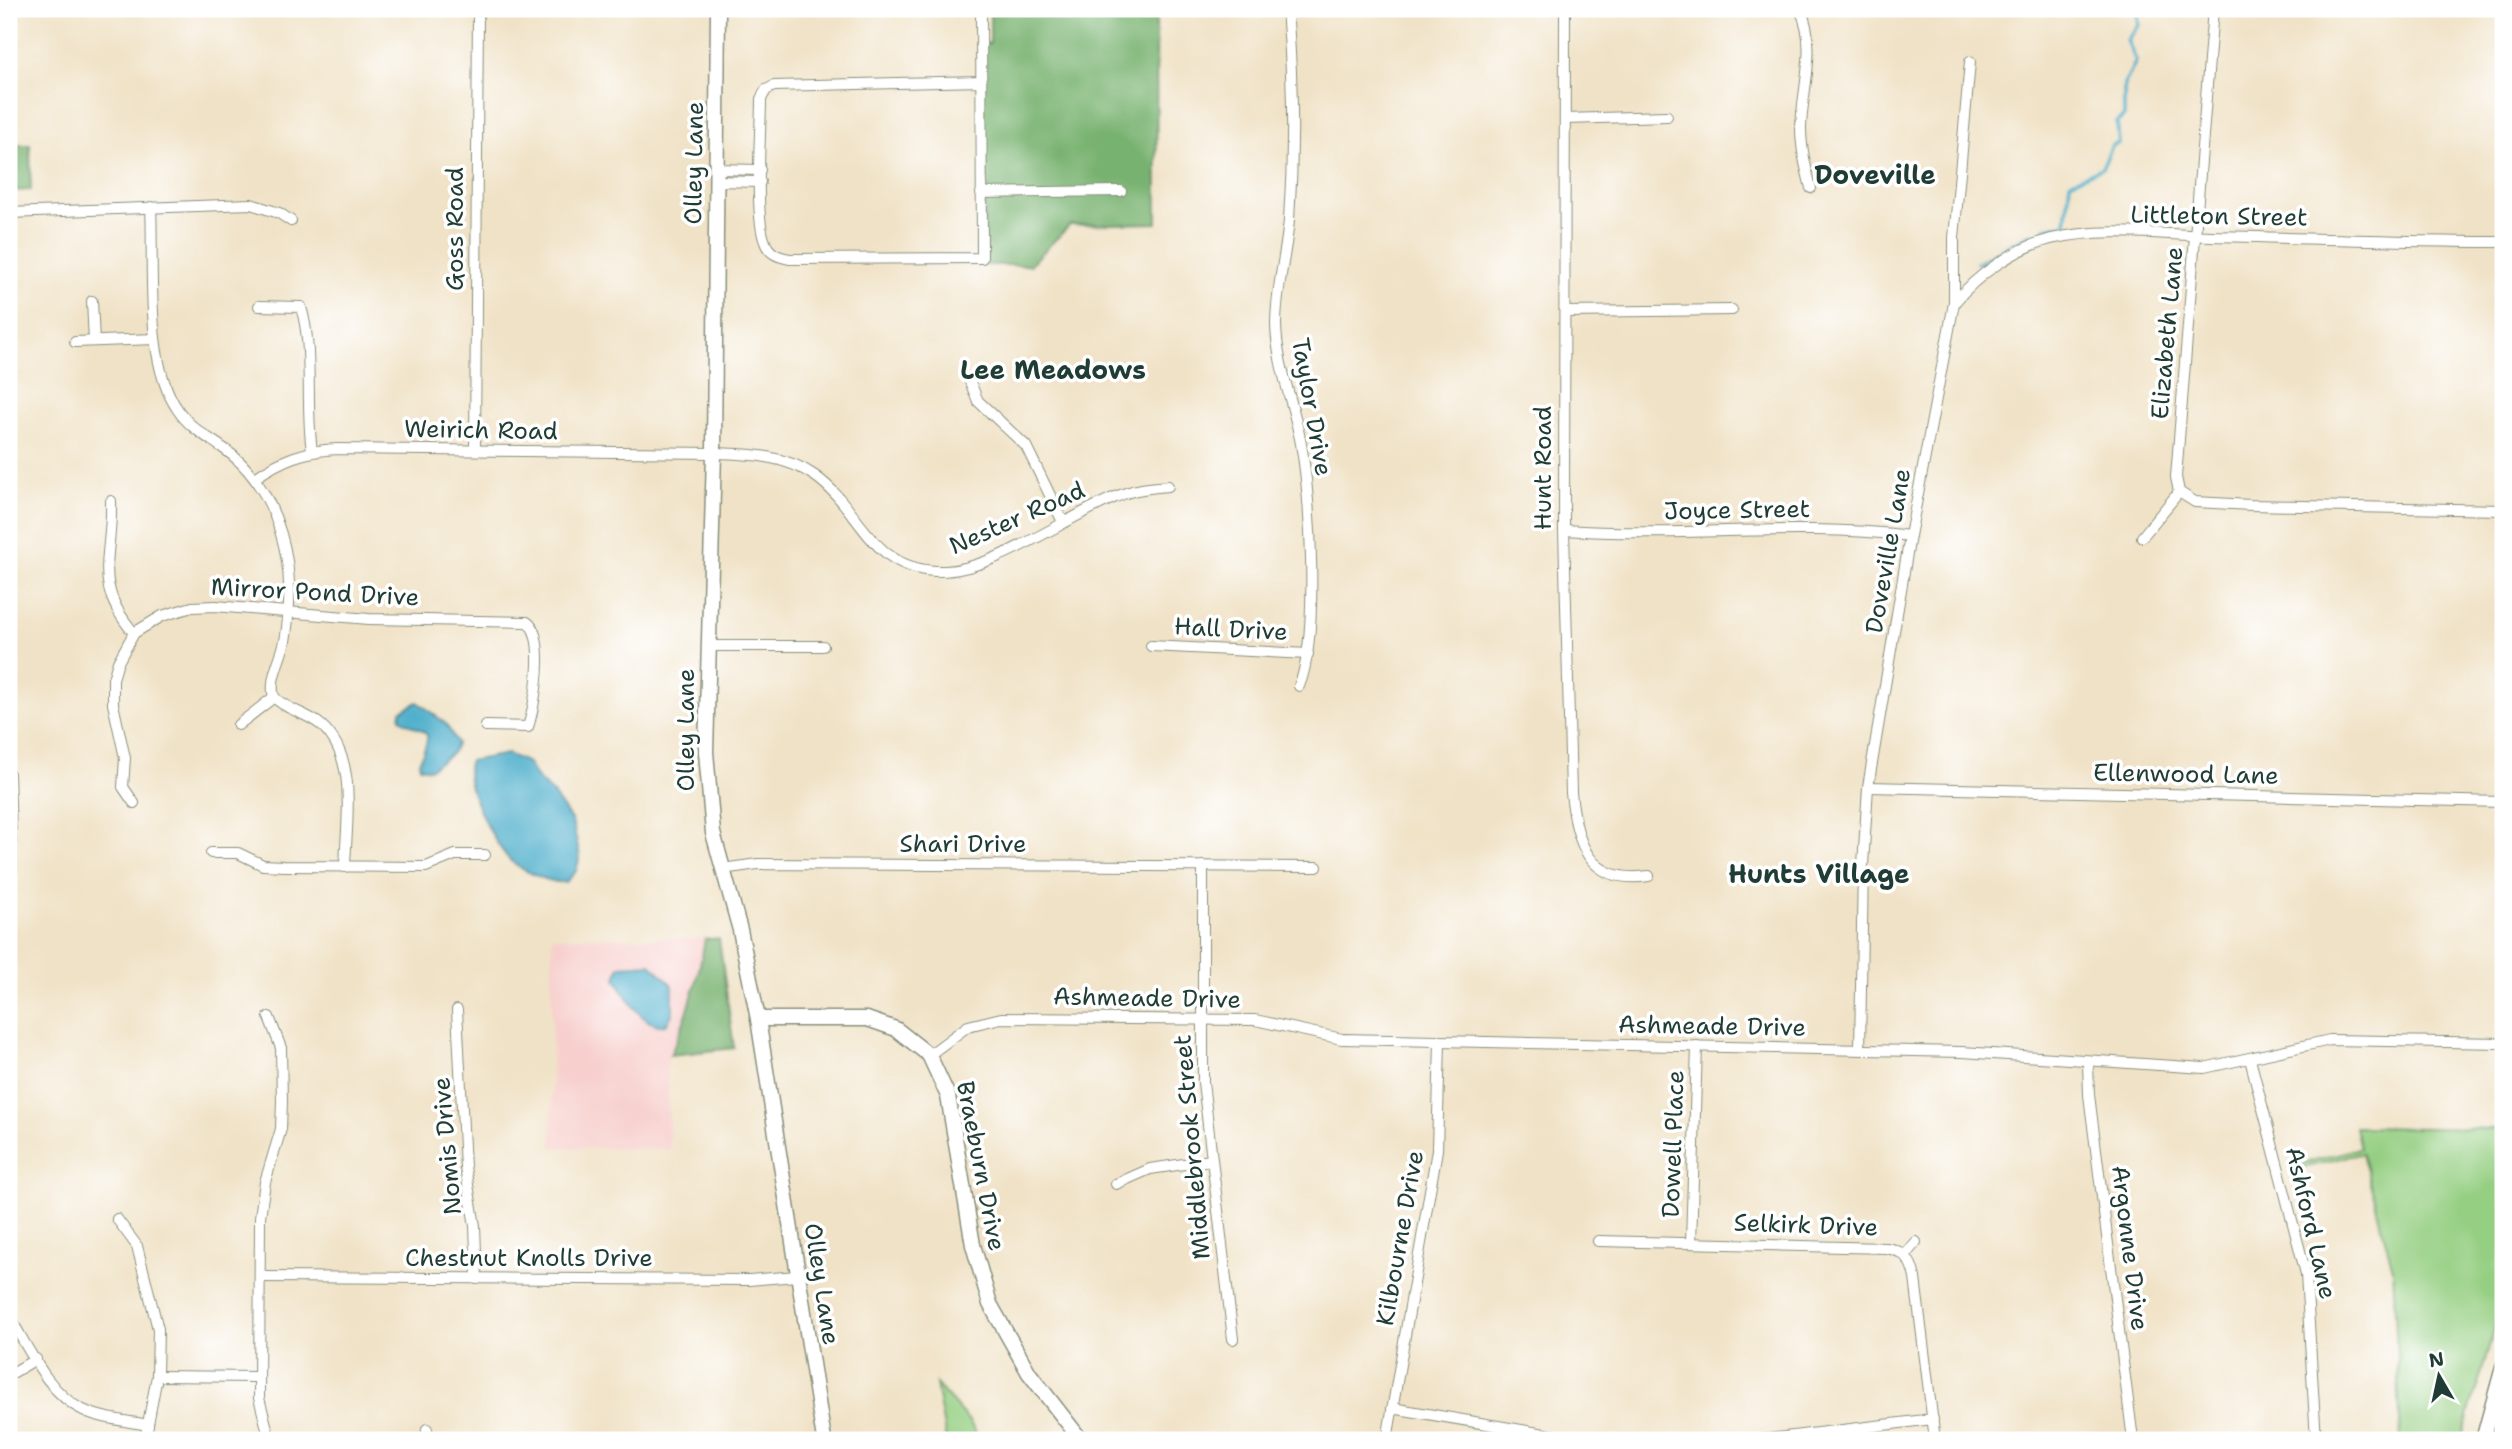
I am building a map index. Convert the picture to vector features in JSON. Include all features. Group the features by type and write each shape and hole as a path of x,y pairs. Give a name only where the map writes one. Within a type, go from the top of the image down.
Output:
{"main road":[{"name":"Olley Lane","path":"719,9 708,794 722,869 740,930 758,1019 824,1440"},
{"name":"Braeburn Drive","path":"758,1019 867,1018 896,1029 929,1055 948,1096 973,1245 990,1304 1029,1373 1081,1440"},
{"path":"2483,1440 2503,1367"}],"street":[{"name":"Goss Road","path":"475,450 478,9"},
{"path":"981,9 982,258 790,259 778,257 766,245 760,182 761,99 766,90 774,86 981,81"},
{"name":"Taylor Drive","path":"1287,9 1292,163 1276,326 1280,357 1301,444 1306,486 1310,576 1308,654 1299,686"},
{"name":"Hunt Road","path":"1565,9 1564,530 1571,793 1577,833 1586,851 1605,872 1626,879 1649,876"},
{"path":"1800,9 1808,32 1809,47 1801,120 1802,152 1811,188"},
{"name":"Elizabeth Lane","path":"2179,492 2176,477 2213,9"},
{"name":"Doveville Lane","path":"1860,1049 1863,866 1868,787 1910,536 1954,303 1954,238 1970,62"},
{"path":"1565,119 1667,116"},
{"path":"716,175 760,170"},
{"path":"716,175 760,182"},
{"path":"981,193 1121,191"},
{"path":"9,213 251,204 279,213 291,221"},
{"path":"151,207 155,338 159,368 177,410 196,430 242,463 255,478 274,515 285,550 290,590 286,637 273,682 274,697"},
{"name":"Littleton Street","path":"1954,303 1979,279 2007,259 2051,239 2092,234 2503,242"},
{"path":"92,301 93,341"},
{"path":"259,306 301,307 306,330 307,421 312,451"},
{"path":"1565,313 1732,310"},
{"path":"75,342 155,338"},
{"path":"971,382 978,401 1026,446 1063,522"},
{"name":"Weirich Road","path":"255,478 277,463 312,451 714,453"},
{"name":"Nester Road","path":"714,453 772,457 804,469 834,493 879,548 899,561 924,570 948,571 973,566 1125,493 1168,486"},
{"path":"2142,537 2179,492 2195,502 2503,510"},
{"path":"111,501 112,527 106,547 108,585 115,609 134,633 118,662 112,695 125,758 123,787 134,803"},
{"name":"Joyce Street","path":"1564,530 1604,533 1773,528 1851,530 1910,536"},
{"name":"Mirror Pond Drive","path":"134,633 162,616 192,607 369,619 519,620 531,624 537,644 536,698 528,727 486,726"},
{"path":"708,646 823,646"},
{"name":"Hall Drive","path":"1151,646 1308,654"},
{"path":"238,725 274,697"},
{"path":"274,697 320,725 340,750 346,774 345,867"},
{"path":"9,774 12,869 9,890"},
{"name":"Ellenwood Lane","path":"1868,787 2503,802"},
{"path":"211,853 238,853 250,861 270,866 345,867 426,867 455,855 485,855"},
{"name":"Shari Drive","path":"722,869 758,864 1317,867"},
{"name":"Middlebrook Street","path":"1203,866 1203,1083 1233,1339"},
{"name":"Nomis Drive","path":"457,1010 465,1167 475,1226 477,1279"},
{"path":"269,1017 281,1048 282,1116 261,1206 258,1377 263,1421 270,1440"},
{"name":"Ashmeade Drive","path":"929,1055 968,1026 993,1018 1255,1020 1342,1039 1860,1049 2204,1068 2330,1040 2503,1043"},
{"name":"Kilbourne Drive","path":"1387,1440 1437,1150 1440,1042"},
{"name":"Dowell Place","path":"1691,1243 1697,1046"},
{"name":"Ashford Lane","path":"2250,1059 2306,1274 2316,1440"},
{"name":"Argonne Drive","path":"2088,1061 2089,1095 2133,1440"},
{"path":"1116,1184 1159,1167 1211,1160"},
{"path":"117,1219 137,1246 158,1329 157,1376 145,1440"},
{"name":"Selkirk Drive","path":"1598,1241 1886,1248 1906,1254 1915,1278 1936,1440"},
{"path":"1906,1254 1916,1242"},
{"name":"Chestnut Knolls Drive","path":"260,1277 750,1280 797,1276"},
{"path":"9,1316 60,1393 82,1410 148,1425"},
{"path":"9,1375 36,1359"},
{"path":"157,1376 258,1377"},
{"path":"1392,1408 1581,1440"},
{"path":"1760,1440 1933,1419"}],"shaded area":[{"path":"552,937 705,939 698,979 683,1026 667,1061 670,1149 552,1147"}],"green space":[{"path":"990,9 1156,9 1157,223 1070,225 1030,265 985,265 982,44 990,43"},
{"path":"9,145 30,145 31,190 9,191"},
{"path":"705,939 719,939 734,1048 670,1055 692,998"},
{"path":"2355,1127 2503,1129 2503,1300 2461,1440 2401,1440 2393,1269 2362,1153 2295,1170 2293,1166 2360,1148"},
{"path":"936,1384 969,1421 980,1440 946,1440"}],"water":[{"path":"418,702 446,724 457,743 452,753 430,769 420,767 419,762 427,736 400,719 401,711"},
{"path":"507,754 528,763 535,776 553,794 572,821 580,856 576,871 566,882 538,876 512,862 497,843 474,798 468,770 470,761"},
{"path":"651,964 673,986 673,1013 666,1025 658,1025 642,1017 616,978 620,966"}],"waterway":[{"path":"2045,228 2066,224 2070,182 2102,168 2112,146 2119,143 2117,123 2124,116 2124,85 2136,61 2127,40 2139,25 2137,9"},
{"path":"1977,263 2030,234"}],"district":[{"name":"Doveville","path":"1875,174"},
{"name":"Lee Meadows","path":"1053,369"},
{"name":"Hunts Village","path":"1819,873"}]}
